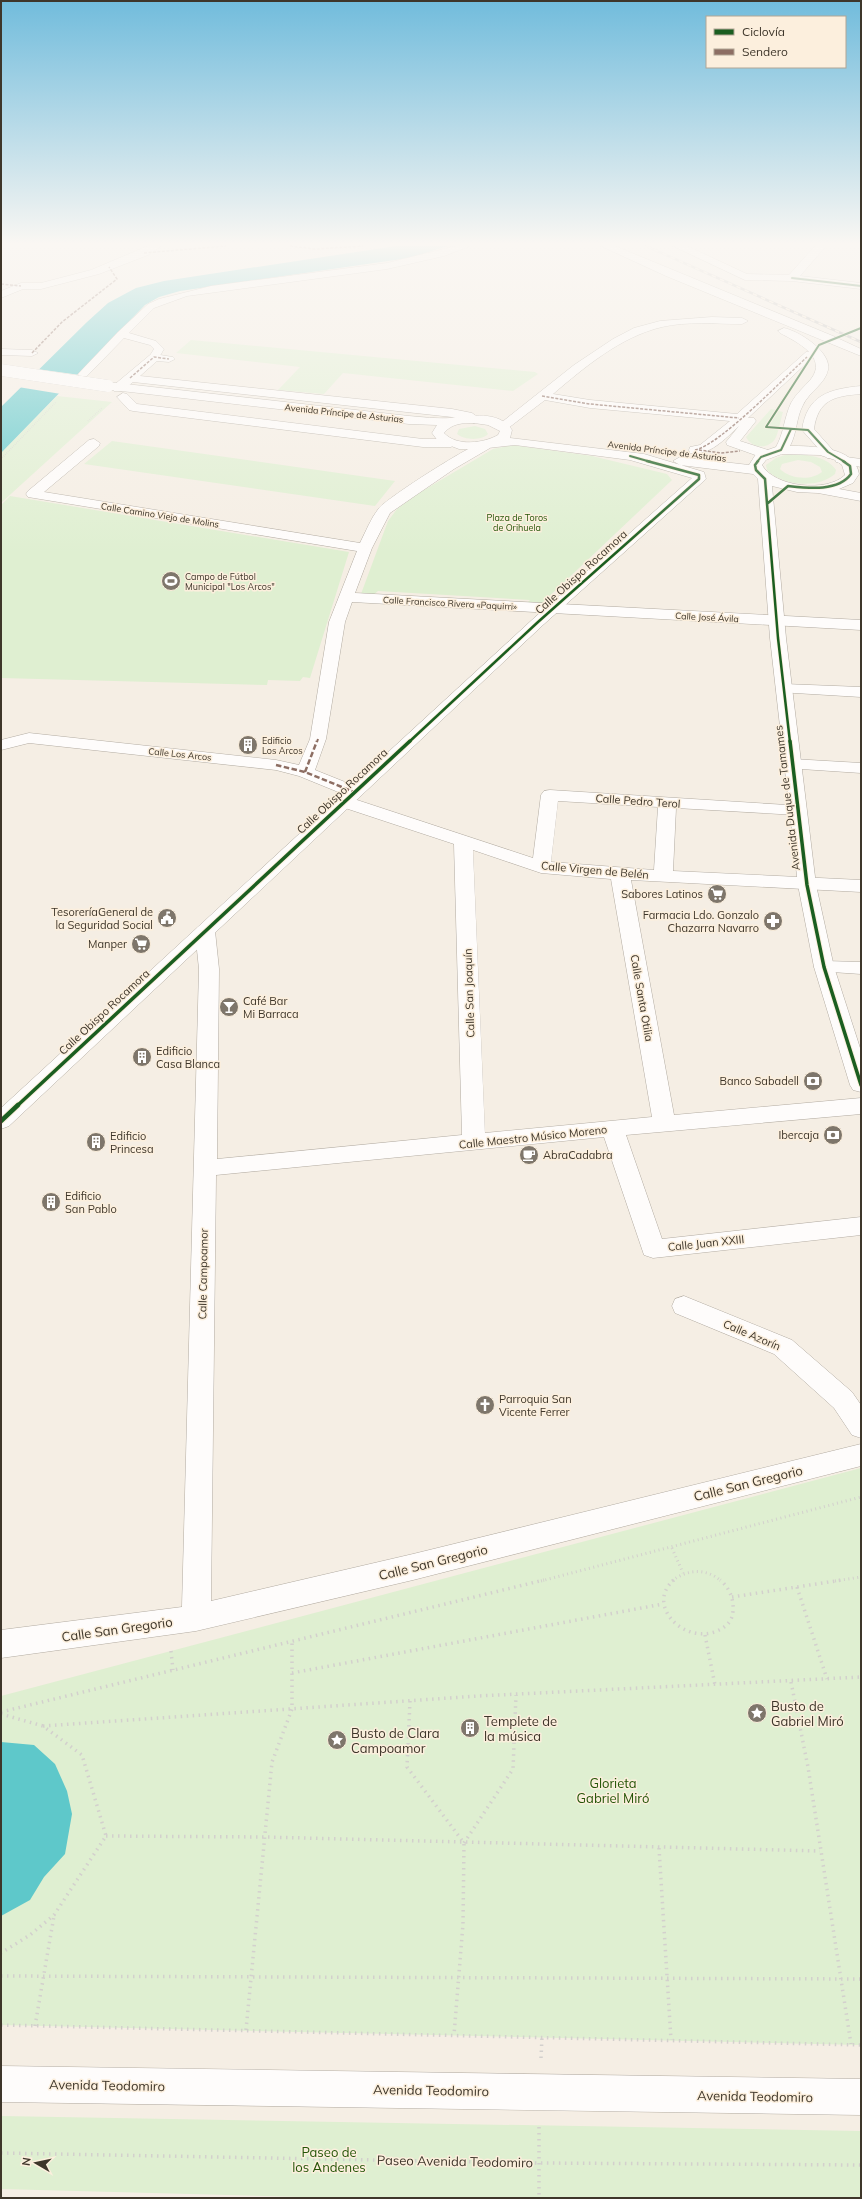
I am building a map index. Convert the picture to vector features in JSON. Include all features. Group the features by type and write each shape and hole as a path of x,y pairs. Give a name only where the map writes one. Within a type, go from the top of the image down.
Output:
{"street":[{"path":"305,772 318,739 337,622 365,548 385,510 449,466 504,437 504,428 570,374 606,349"},
{"path":"761,466 781,450 791,429 792,417 797,403 820,376 823,367 821,358 812,349"},
{"path":"852,349 861,353"},
{"path":"1,352 32,353"},
{"path":"740,451 721,453 695,450 709,445 810,354"},
{"path":"1,378 112,391 130,378 154,357 169,359"},
{"path":"1,370 112,391"},
{"name":"Avenida Príncipe de Asturias","path":"130,378 452,413 468,416 504,428 656,450"},
{"path":"788,384 750,420 732,442 788,486 861,497"},
{"path":"814,489 842,484 858,472 837,457 808,430 808,420 812,412 825,398 836,393 861,390"},
{"name":"Avenida Príncipe de Asturias","path":"112,391 401,419 451,422 478,420"},
{"name":"Avenida Príncipe de Asturias","path":"112,391 133,407 423,443 451,441 490,444 515,441 630,456 761,466"},
{"path":"542,396 590,404 738,418"},
{"path":"478,420 519,416"},
{"path":"449,466 464,452 438,432 440,428 451,422"},
{"name":"Calle Camino Viejo de Molins","path":"94,443 33,494 365,548"},
{"path":"781,450 807,450 837,457"},
{"name":"Avenida Príncipe de Asturias","path":"671,452 723,458 761,466"},
{"name":"Avenida Príncipe de Asturias","path":"630,456 689,471 698,475 699,480"},
{"name":"Avenida Duque de Tamames","path":"761,466 768,503 784,689 807,885 824,967 861,1085"},
{"name":"Calle Obispo Rocamora","path":"1,1121 553,608 699,480"},
{"path":"768,503 788,486"},
{"name":"Calle Francisco Rivera «Paquirri»","path":"346,597 553,608"},
{"name":"Calle José Ávila","path":"553,608 861,625"},
{"path":"784,689 861,692"},
{"name":"Calle Los Arcos","path":"1,745 29,738 276,765 305,772 350,797"},
{"path":"792,764 861,768"},
{"name":"Calle Pedro Terol","path":"541,867 550,796 797,810"},
{"name":"Calle Virgen de Belén","path":"350,797 463,842 541,867 620,874 807,885 861,886"},
{"path":"663,876 667,803"},
{"name":"Calle San Joaquín","path":"463,842 474,1143"},
{"name":"Calle Santa Otilia","path":"620,874 664,1122"},
{"name":"Calle Campoamor","path":"196,1618 209,969 205,931"},
{"path":"824,967 861,968"},
{"name":"Calle Maestro Músico Moreno","path":"205,1168 474,1143 664,1122 861,1106"},
{"name":"Calle Juan XXIII","path":"612,1128 653,1249 861,1226"},
{"name":"Calle Azorín","path":"684,1306 783,1347 843,1400 861,1427"},
{"name":"Calle San Gregorio","path":"1,1644 196,1618 413,1567 861,1455"},
{"name":"Avenida Teodomiro","path":"1,2084 861,2097"}],"lane":[{"path":"83,374 107,349"},
{"path":"154,357 159,349"}],"path":[{"path":"775,410 817,349"},
{"path":"1,459 58,400"},
{"path":"1,1713 672,1548 861,1497"},
{"path":"672,1548 683,1573"},
{"path":"694,1571 707,1573 718,1578 726,1586 732,1596 734,1607 731,1618 725,1627 705,1635 694,1634 674,1623 663,1604 663,1594 666,1585 673,1578 683,1573 694,1571"},
{"path":"732,1596 861,1577"},
{"path":"797,1586 827,1679"},
{"path":"292,1673 663,1604"},
{"path":"705,1635 716,1685"},
{"path":"246,2030 272,1762 292,1709 292,1642"},
{"path":"43,1726 516,1694 791,1682 861,1677"},
{"path":"791,1682 808,1767 851,2044"},
{"path":"454,2035 460,1976 464,1843 513,1769 516,1694"},
{"path":"410,1701 406,1767 464,1843"},
{"path":"1,1713 43,1726 82,1755 106,1836 54,1915 30,1935 1,1952"},
{"path":"106,1836 265,1837 820,1851"},
{"path":"659,1848 671,2040"},
{"path":"35,2026 54,1915"},
{"path":"1,1976 460,1976 861,1979"},
{"path":"1,2025 861,2045"}],"green space":[{"path":"181,349 284,349 535,372 538,374 513,391 343,373 324,394 278,390 300,367 176,353"},
{"path":"57,396 112,402 1,503 1,453"},
{"path":"771,409 783,412 775,439 772,443 764,446 752,444 746,437"},
{"path":"475,426 485,429 488,434 481,438 472,439 464,438 457,434 459,429"},
{"path":"112,441 395,481 375,506 84,464"},
{"name":"Plaza de Toros de Orihuela","path":"512,445 592,456 667,474 672,480 540,605 525,605 530,600 378,591 372,596 361,594 388,521 397,509 419,493 493,449"},
{"path":"785,455 813,456 826,461 836,470 835,474 828,479 810,484 800,484 782,479 767,470 766,465 776,458","holes":["798,460 811,462 820,467 822,472 812,477 801,478 789,475 780,469 782,464"]},
{"name":"Campo de Fútbol Municipal \"Los Arcos\"","path":"10,496 349,552 310,678 303,677 300,681 268,680 267,685 1,678 1,505"},
{"name":"Glorieta Gabriel Miró","path":"861,1468 861,2045 1,2025 1,1696"},
{"name":"Paseo de los Andenes","path":"1,2116 861,2131 861,2198 339,2198 1,2189"}],"water":[{"path":"60,349 103,349 1,453 1,407"},
{"path":"1,1742 34,1745 55,1764 67,1791 72,1814 65,1854 44,1877 30,1900 1,1916"}],"pier":[{"path":"37,369 80,375 61,394 18,387"}],"marked path":[{"path":"32,353 36,349"},
{"path":"130,378 154,357 169,359"},
{"path":"695,450 704,448 722,435 807,357"},
{"path":"542,396 590,404 739,418"},
{"path":"699,450 721,453 740,451"},
{"path":"305,772 318,739"},
{"path":"276,765 305,772 354,792"}],"cycle path":[{"path":"768,503 788,486 815,487 838,484 847,480 851,474 850,466 846,462 828,452 808,430 766,427 817,349"},
{"path":"791,429 781,450 761,457 755,465 756,470 765,479 778,638 807,885 824,967 861,1085"},
{"path":"1,1121 538,622 699,479 699,475 630,456"}],"place":[{"name":"Campo de Fútbol Municipal \"Los Arcos\"","path":"171,581"},
{"name":"Edificio Los Arcos","path":"248,745"},
{"name":"Sabores Latinos","path":"717,894"},
{"name":"TesoreríaGeneral de la Seguridad Social","path":"167,918"},
{"name":"Farmacia Ldo. Gonzalo Chazarra Navarro","path":"773,921"},
{"name":"Manper","path":"141,944"},
{"name":"Café Bar Mi Barraca","path":"229,1007"},
{"name":"Edificio Casa Blanca","path":"142,1057"},
{"name":"Banco Sabadell","path":"813,1081"},
{"name":"Ibercaja","path":"833,1135"},
{"name":"Edificio Princesa","path":"96,1142"},
{"name":"AbraCadabra","path":"529,1155"},
{"name":"Edificio San Pablo","path":"51,1202"},
{"name":"Parroquia San Vicente Ferrer","path":"485,1405"},
{"name":"Busto de Gabriel Miró","path":"757,1713"},
{"name":"Templete de la música","path":"470,1728"},
{"name":"Busto de Clara Campoamor","path":"337,1740"}]}
